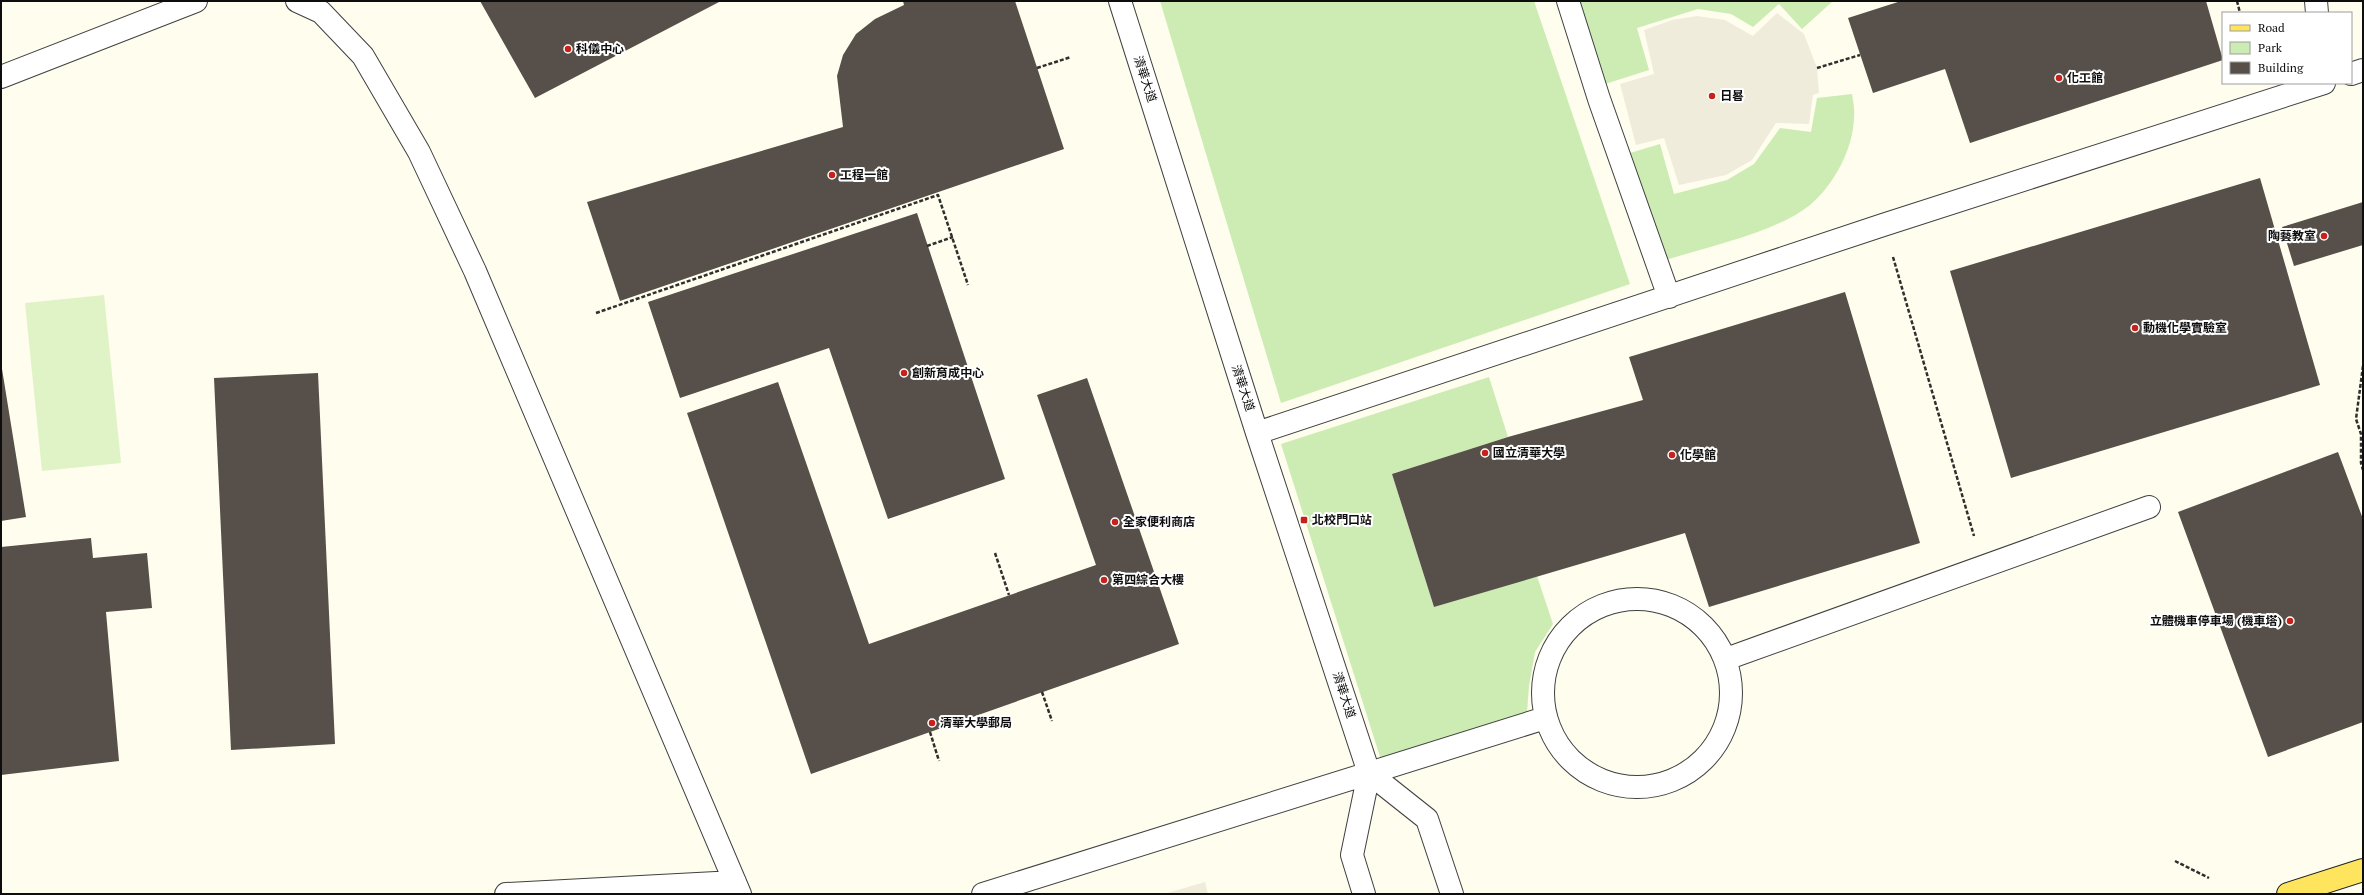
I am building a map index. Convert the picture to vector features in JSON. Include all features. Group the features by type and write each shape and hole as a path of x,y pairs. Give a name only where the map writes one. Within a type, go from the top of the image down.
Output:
{"main road":[{"path":"2288,894 2363,870"}],"street":[{"path":"1,77 196,1"},
{"path":"297,1 321,12 363,56 419,152 474,271 738,888 506,894"},
{"name":"清華大道","path":"1120,1 1257,433 1369,773"},
{"path":"1568,1 1599,99 1669,297"},
{"path":"2316,1 2317,12"},
{"path":"2352,74 2363,70"},
{"path":"1257,433 1884,225 2318,84"},
{"path":"1726,660 2150,507"},
{"path":"1624,599 1656,600 1686,611 1715,637 1726,660 1732,690 1728,720 1715,748 1693,770 1666,783 1635,788 1605,783 1578,768 1558,745 1545,718 1543,686 1550,654 1568,628 1594,608 1624,599"},
{"path":"983,894 1545,718"},
{"path":"1364,894 1352,854 1369,773"},
{"path":"1369,773 1427,819 1452,894"}],"path":[{"path":"2237,1 2240,12"},
{"path":"1817,68 1860,55"},
{"path":"1037,68 1071,57"},
{"path":"596,313 938,195 968,285"},
{"path":"1884,225 1983,567"},
{"path":"927,246 953,237"},
{"path":"2363,366 2356,419 2361,434 2361,463 2363,470"},
{"path":"996,553 1009,595"},
{"path":"1042,692 1052,721"},
{"path":"930,732 939,761"},
{"path":"2175,861 2208,878"}],"green space":[{"path":"1160,1 1534,1 1630,284 1281,403"},
{"path":"1579,1 1833,1 1802,29 1779,4 1753,27 1731,14 1698,9 1637,28 1649,70 1605,84"},
{"path":"1852,94 1854,118 1850,142 1841,166 1819,197 1796,215 1761,231 1666,260 1630,153 1660,144 1674,194 1727,180 1754,164 1780,128 1811,132 1817,98"},
{"path":"104,295 121,463 42,471 25,303"},
{"path":"1489,377 1508,437 1392,474 1434,607 1537,576 1553,624 1535,652 1529,686 1527,712 1381,760 1281,444"}],"shaded area":[{"path":"1777,13 1804,34 1817,68 1819,93 1813,95 1809,124 1776,123 1752,160 1726,175 1679,185 1664,138 1636,145 1620,84 1654,74 1644,30 1672,20 1697,16 1725,20 1753,36"},
{"path":"1205,882 1208,894 1164,894"}],"building":[{"name":"科儀中心","path":"480,1 721,1 535,98"},
{"name":"工程一館","path":"903,1 1015,1 1064,149 620,301 587,202 843,127 837,76 843,55 856,34 875,19 904,5"},
{"name":"化工館","path":"1901,1 2206,1 2222,60 1970,143 1945,69 1873,93 1848,18"},
{"name":"動機化學實驗室","path":"2260,178 2320,385 2011,478 1950,271"},
{"name":"陶藝教室","path":"2363,202 2363,245 2294,266 2282,227"},
{"name":"創新育成中心","path":"917,213 1005,479 888,519 829,348 680,398 648,302"},
{"name":"化學館","path":"1845,292 1920,543 1709,607 1685,533 1434,607 1392,474 1508,437 1643,400 1629,357"},
{"path":"2,369 26,517 1,521 1,370"},
{"path":"318,373 335,744 231,750 214,378"},
{"name":"第四綜合大樓","path":"1087,378 1179,644 811,774 687,413 778,382 869,644 1096,565 1037,395"},
{"name":"立體機車停車場 (機車塔)","path":"2338,452 2363,519 2363,722 2268,757 2178,512"},
{"path":"91,538 93,558 147,553 152,608 106,612 119,761 1,775 1,547"}],"place":[{"name":"科儀中心","path":"568,49"},
{"name":"化工館","path":"2059,78"},
{"name":"日晷","path":"1712,96"},
{"name":"工程一館","path":"832,175"},
{"name":"陶藝教室","path":"2324,236"},
{"name":"動機化學實驗室","path":"2135,328"},
{"name":"創新育成中心","path":"904,373"},
{"name":"國立清華大學","path":"1485,453"},
{"name":"化學館","path":"1672,455"},
{"name":"北校門口站","path":"1304,520"},
{"name":"全家便利商店","path":"1115,522"},
{"name":"第四綜合大樓","path":"1104,580"},
{"name":"立體機車停車場 (機車塔)","path":"2290,621"},
{"name":"清華大學郵局","path":"932,723"}]}
